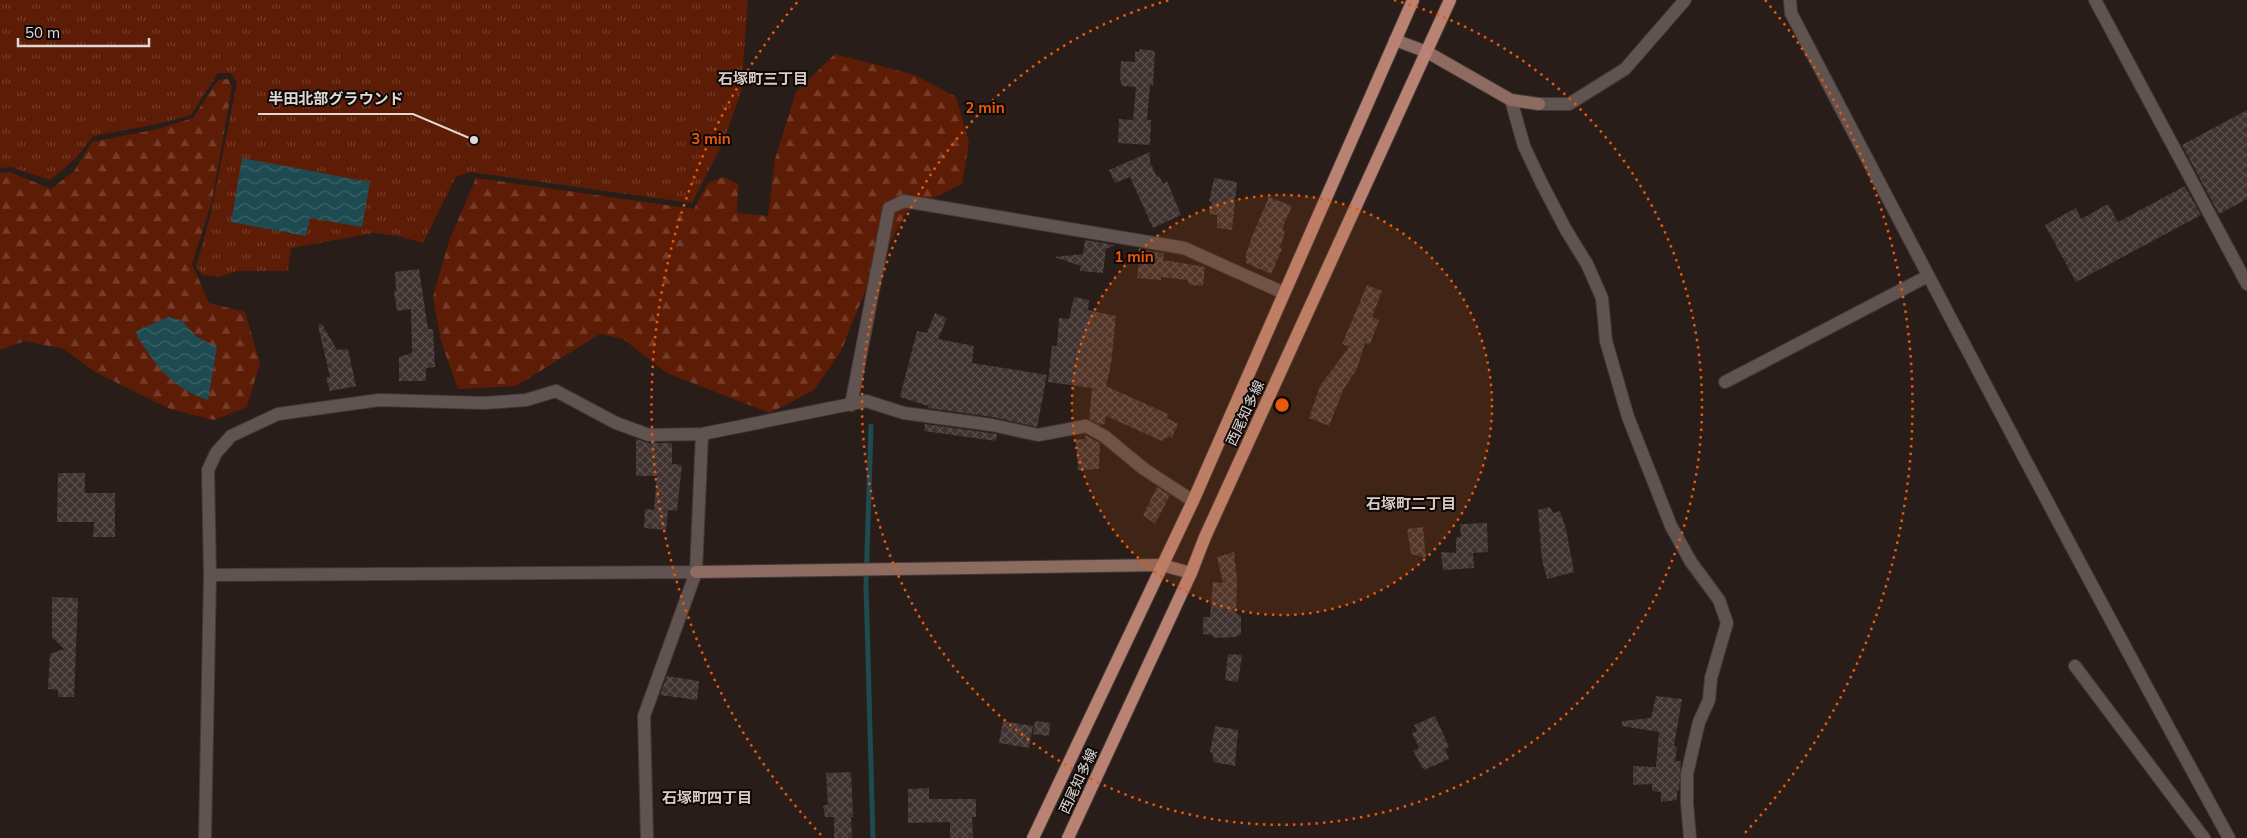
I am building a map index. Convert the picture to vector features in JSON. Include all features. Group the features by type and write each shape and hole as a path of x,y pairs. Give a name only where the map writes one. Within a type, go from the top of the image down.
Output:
{"main road":[{"name":"西尾知多線","path":"1033,838 1193,501 1413,0"},
{"name":"西尾知多線","path":"1068,838 1192,573 1205,537 1450,0"}],"street":[{"path":"1395,40 1426,52 1511,100 1538,104 1569,104 1625,69 1685,0"},
{"path":"1790,0 1791,12 1928,276 2117,634 2229,838"},
{"path":"2094,0 2247,284"},
{"path":"1511,100 1524,146 1566,230 1587,264 1602,298 1606,341 1628,417 1671,526 1691,562 1719,600 1727,623 1711,678 1709,700 1699,722 1687,774 1690,838"},
{"path":"851,405 889,208 904,201 1184,248 1284,293"},
{"path":"1725,382 1928,276"},
{"path":"205,838 210,575 208,470 216,453 231,436 278,414 379,400 484,403 526,400 556,391 616,423 649,435 702,434 866,402 904,413 992,425 1038,435 1086,426 1104,436 1144,469 1193,501"},
{"path":"647,838 644,716 696,572 702,434"},
{"path":"210,575 696,572 1162,565 1192,573"},
{"path":"2074,666 2204,838"}],"green space":[{"path":"0,0 748,0 741,92 722,145 692,203 471,172 456,177 423,243 398,236 374,233 291,248 288,271 237,271 219,277 202,275 196,266 210,217 237,83 231,73 218,73 191,115 158,124 93,136 76,158 50,180 11,167 0,168"},
{"path":"835,54 915,75 956,97 969,143 962,184 907,211 866,289 841,351 814,390 770,413 667,373 623,339 600,334 516,386 458,389 441,341 433,297 449,241 476,178 694,209 708,183 724,177 738,184 737,213 768,216 775,159 796,92"},
{"path":"228,79 232,87 212,201 192,264 209,303 245,312 260,363 247,407 214,420 170,409 95,372 64,349 25,341 0,350 0,173 10,172 51,189 74,171 92,142 158,129 193,118 218,80"}],"water":[{"path":"242,158 370,182 362,227 310,218 306,236 231,222"},
{"path":"168,317 181,320 197,337 217,347 208,400 185,390 166,375 137,336 136,331"}],"building":[{"path":"1140,49 1155,51 1153,86 1150,85 1147,120 1151,120 1150,145 1118,143 1119,119 1133,120 1136,87 1122,86 1120,78 1121,61 1135,62 1135,51 1139,52"},
{"path":"2247,110 2247,199 2219,214 2182,145"},
{"path":"1150,152 1150,162 1157,177 1159,176 1163,184 1167,181 1181,215 1153,228 1130,177 1115,183 1109,170"},
{"path":"1214,178 1237,182 1232,230 1217,228 1217,215 1209,214 1212,201 1209,202"},
{"path":"2185,186 2201,215 2076,282 2045,225 2076,208 2081,219 2108,204 2118,222"},
{"path":"1269,197 1292,206 1282,229 1285,231 1280,248 1282,249 1271,274 1246,263 1246,254"},
{"path":"1085,240 1115,245 1106,249 1103,273 1080,271 1081,266 1054,257 1083,254"},
{"path":"1140,250 1164,253 1163,260 1205,267 1203,286 1190,285 1187,280 1161,277 1161,280 1137,278"},
{"path":"419,269 428,329 433,329 435,367 426,368 426,381 399,381 399,357 412,353 411,309 397,311 394,292 396,290 395,272"},
{"path":"1367,285 1382,291 1372,317 1379,320 1370,344 1365,343 1357,369 1343,390 1329,426 1309,418 1320,386 1349,347 1342,344"},
{"path":"1074,297 1089,300 1088,310 1116,316 1111,365 1106,386 1168,414 1167,418 1178,424 1172,438 1169,436 1162,441 1106,416 1105,424 1100,425 1089,419 1092,388 1048,382 1052,346 1057,346 1059,318 1069,319"},
{"path":"935,313 947,318 938,339 974,346 972,363 1047,375 1037,427 993,417 928,408 928,406 900,397 917,331 927,333"},
{"path":"322,324 337,350 348,349 356,386 330,391 326,378 330,377 318,325"},
{"path":"925,424 997,434 996,441 924,431"},
{"path":"1085,435 1100,443 1099,469 1078,470 1076,440 1085,439"},
{"path":"636,439 649,443 672,443 672,464 682,465 677,511 668,510 666,530 644,528 645,509 654,510 657,476 636,476"},
{"path":"58,473 85,473 85,493 115,493 115,537 93,537 94,522 57,522"},
{"path":"1157,487 1170,495 1155,524 1143,515"},
{"path":"1550,507 1553,513 1560,511 1566,529 1574,572 1547,579 1542,560 1538,510"},
{"path":"1487,523 1488,552 1473,553 1474,568 1443,570 1441,552 1456,553 1456,538 1461,536 1460,524"},
{"path":"1423,527 1426,558 1411,554 1407,529"},
{"path":"1234,552 1237,578 1236,613 1241,616 1241,634 1235,637 1214,638 1212,635 1203,634 1203,617 1210,617 1213,582 1223,583 1217,557"},
{"path":"52,597 78,598 74,697 58,697 58,690 48,689 50,654 64,649 52,637"},
{"path":"1228,654 1242,655 1238,682 1225,680"},
{"path":"667,676 699,681 697,700 660,695"},
{"path":"1656,696 1682,699 1674,746 1677,747 1675,761 1681,761 1679,791 1677,791 1677,800 1661,802 1661,792 1652,791 1652,784 1633,785 1633,766 1656,767 1659,732 1622,726 1622,721 1651,718"},
{"path":"1435,716 1449,747 1445,749 1449,759 1424,770 1413,751 1419,748 1412,733 1417,731 1414,725"},
{"path":"1003,721 1033,726 1029,748 999,743"},
{"path":"1035,721 1050,723 1049,736 1033,734"},
{"path":"1215,726 1238,730 1235,766 1213,762 1213,753 1210,752"},
{"path":"851,772 852,838 834,838 834,817 825,817 823,806 828,804 826,773"},
{"path":"929,788 929,799 976,799 976,817 972,817 973,838 950,838 950,822 908,823 908,789"}],"waterway":[{"path":"871,426 866,584 873,838"}],"place":[{"name":"半田北部グラウンド","path":"474,140"}],"district":[{"name":"石塚町三丁目","path":"763,78"},
{"name":"石塚町二丁目","path":"1411,503"},
{"name":"石塚町四丁目","path":"707,797"}]}
